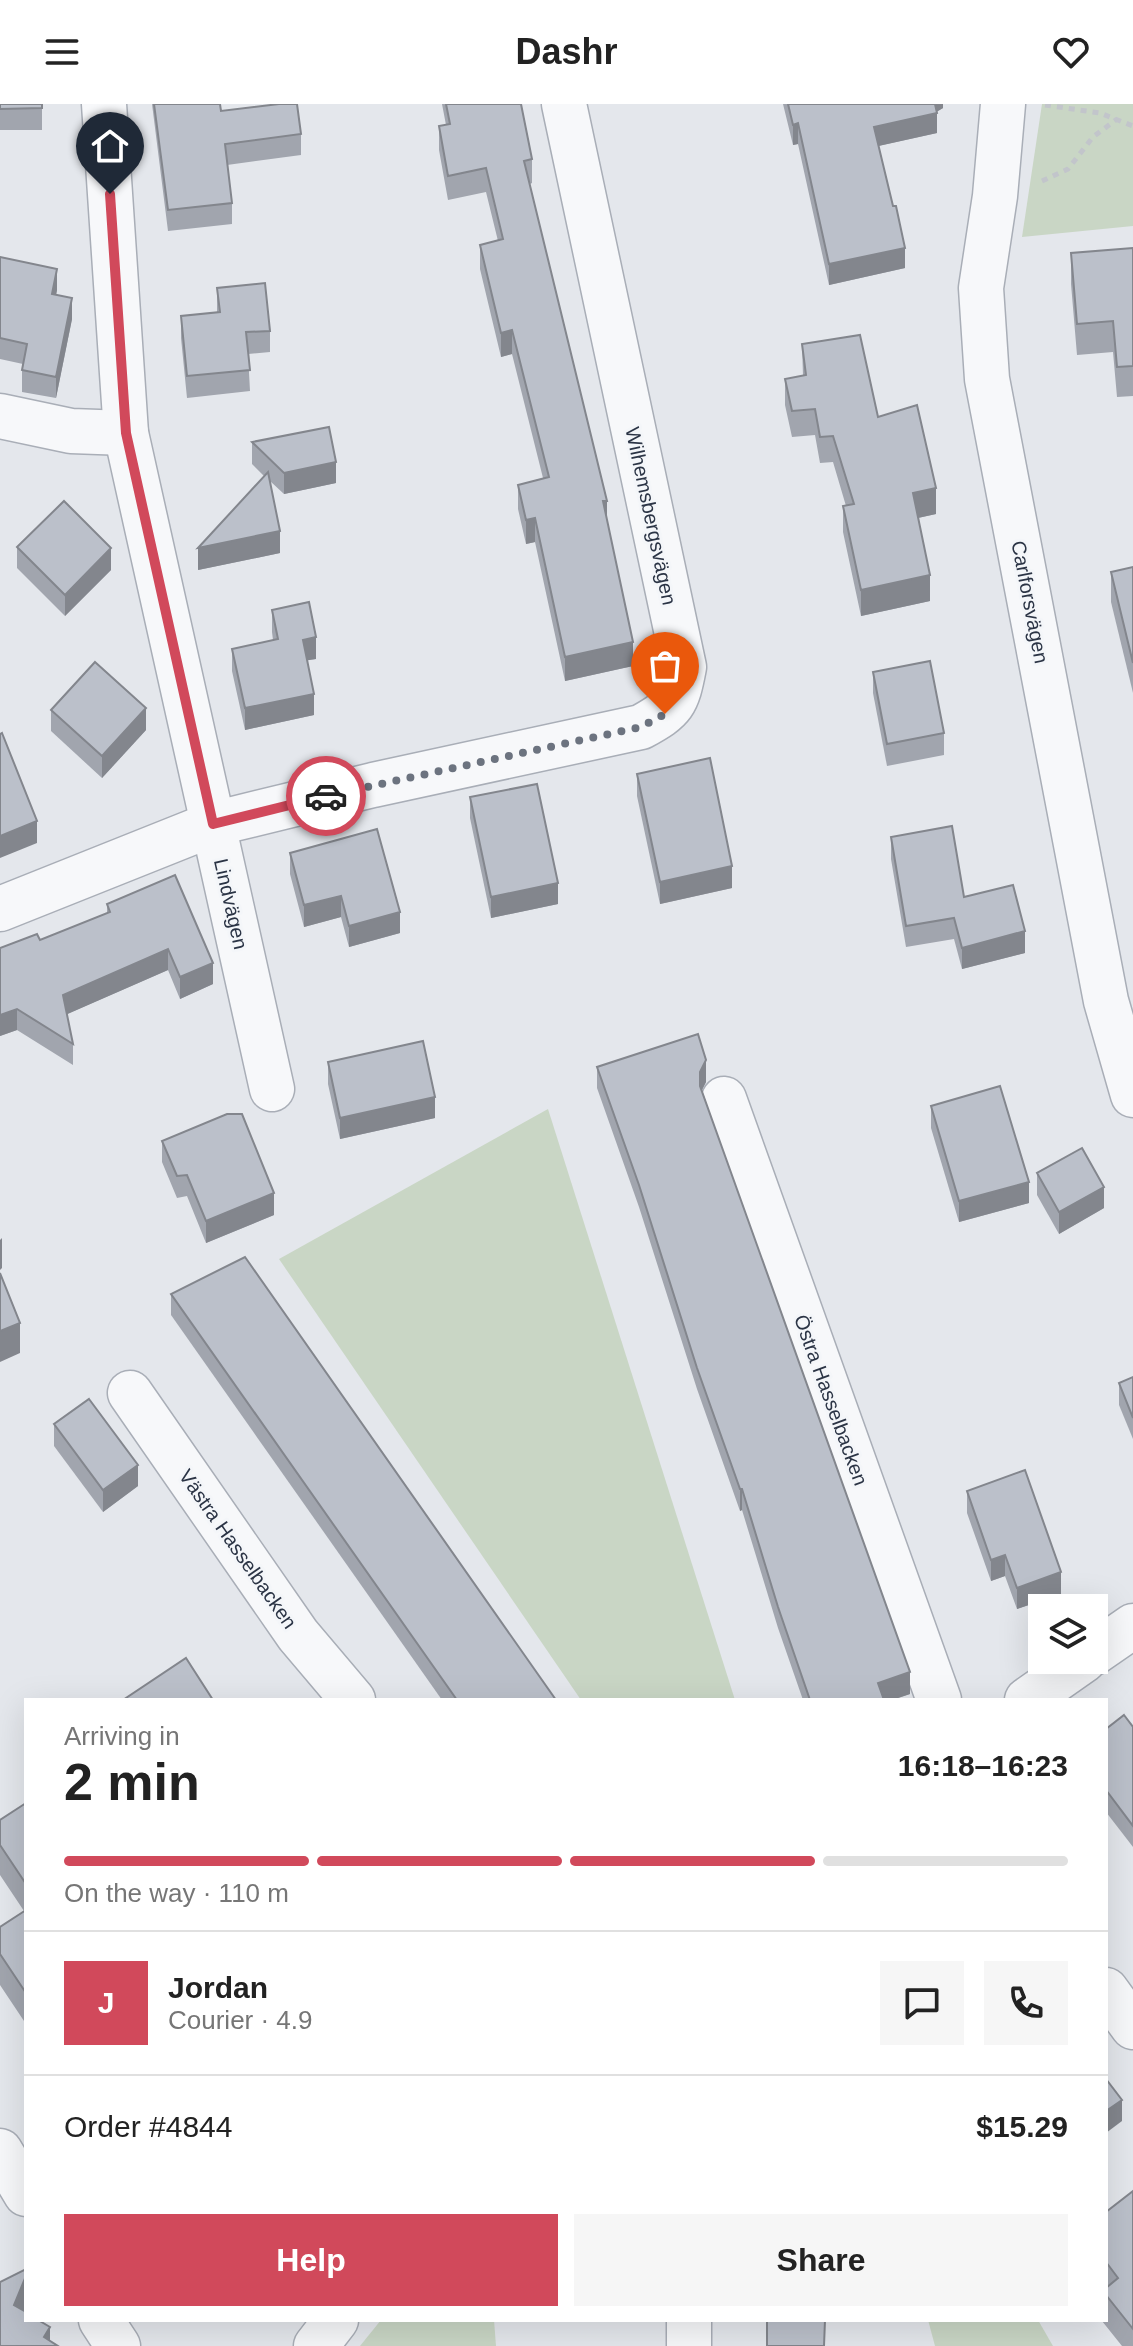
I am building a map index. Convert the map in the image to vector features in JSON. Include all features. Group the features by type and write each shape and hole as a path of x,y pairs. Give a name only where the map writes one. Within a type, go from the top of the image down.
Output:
{"street":[{"name":"Lindvägen","path":"104,104 126,433 272,1089"},
{"name":"Wilhemsbergsvägen","path":"0,909 213,824 373,785 641,727 665,714 679,693 684,667 564,104"},
{"name":"Carlforsvägen","path":"1003,104 995,196 981,288 987,379 1106,1001 1133,1095"},
{"path":"0,416 71,431 126,433"},
{"name":"Östra Hasselbacken","path":"724,1099 938,1698"},
{"name":"Västra Hasselbacken","path":"130,1393 298,1635 351,1698"},
{"path":"1108,1643 1133,1626"},
{"path":"1030,1698 1064,1674"},
{"path":"1108,1993 1133,2027"},
{"path":"0,2151 24,2191"},
{"path":"102,2322 118,2346"},
{"path":"316,2346 334,2322"},
{"path":"689,2322 689,2346"}],"path":[{"path":"1041,104 1100,113 1133,126"},
{"path":"995,196 1029,187 1068,169 1093,137 1117,119"}],"green space":[{"path":"1042,104 1133,104 1133,226 1022,237"},
{"path":"548,1109 734,1698 580,1698 279,1259"},
{"path":"379,2322 494,2322 496,2346 360,2346"},
{"path":"929,2322 1039,2322 1053,2346 935,2346"}],"building":[{"path":"0,104 42,104 42,108 0,109"},
{"path":"154,104 220,104 221,111 297,104 301,134 225,144 232,203 168,210"},
{"path":"446,104 521,104 532,159 524,161 607,501 603,501 633,642 565,657 535,518 526,520 518,485 549,477 512,330 501,333 480,245 503,239 486,168 448,176 439,126 450,124"},
{"path":"788,104 935,104 937,113 874,127 905,248 829,264 798,123 793,125"},
{"path":"1133,248 1133,366 1117,367 1113,321 1077,324 1071,253"},
{"path":"0,257 57,269 52,294 72,298 56,377 22,370 27,344 0,338"},
{"path":"265,283 270,331 246,332 250,370 187,376 181,316 220,312 217,288"},
{"path":"860,335 878,417 917,405 936,488 913,493 930,575 861,590 843,506 854,504 833,436 820,437 815,409 792,411 785,379 806,375 802,344"},
{"path":"329,427 336,462 284,473 252,442"},
{"path":"268,472 280,531 198,548"},
{"path":"64,501 111,548 65,595 17,547"},
{"path":"1133,567 1133,663 1111,572"},
{"path":"309,602 316,637 303,640 314,694 245,708 232,649 278,639 272,610"},
{"path":"930,661 944,733 887,744 873,672"},
{"path":"95,662 146,708 102,756 51,710"},
{"path":"0,734 37,821 0,836"},
{"path":"710,758 732,866 660,882 637,774"},
{"path":"537,784 558,883 491,897 470,797"},
{"path":"952,826 964,897 1013,885 1025,931 962,948 954,918 906,926 891,837"},
{"path":"377,829 400,912 349,926 341,896 304,905 290,853"},
{"path":"175,875 213,963 180,977 168,949 63,995 73,1044 17,1009 0,1015 0,948 37,934 40,940 110,912 107,904"},
{"path":"698,1034 706,1060 700,1072 700,1086 910,1672 878,1683 883,1698 809,1698 742,1489 697,1368 639,1185 597,1067"},
{"path":"423,1041 435,1097 340,1118 328,1062"},
{"path":"1000,1086 1029,1182 959,1201 931,1106"},
{"path":"227,1114 242,1114 274,1193 206,1221 187,1175 177,1176 162,1141"},
{"path":"1082,1148 1104,1187 1059,1212 1037,1173"},
{"path":"245,1257 555,1698 456,1698 171,1294"},
{"path":"0,1273 20,1323 0,1331"},
{"path":"1133,1377 1133,1418 1119,1383"},
{"path":"89,1399 138,1465 103,1490 54,1424"},
{"path":"1025,1470 1061,1572 1017,1588 1005,1555 991,1560 967,1491"},
{"path":"186,1658 212,1698 126,1698"},
{"path":"1124,1715 1133,1727 1133,1826 1108,1793 1108,1727"},
{"path":"24,1804 24,1881 0,1845 0,1820"},
{"path":"24,1911 24,1990 0,1954 0,1927"},
{"path":"1108,2082 1122,2100 1108,2110"},
{"path":"1133,2191 1133,2329 1108,2298 1108,2286 1118,2278 1108,2265 1108,2210"},
{"path":"24,2270 24,2281 14,2305 24,2311 24,2322 41,2322 50,2327 44,2337 58,2346 0,2346 0,2282"},
{"path":"767,2322 825,2322 824,2346 767,2346"}],"way so far":[{"path":"326,796 641,727 665,714"}],"route":[{"path":"110,194 126,433 213,824 326,796"}]}
